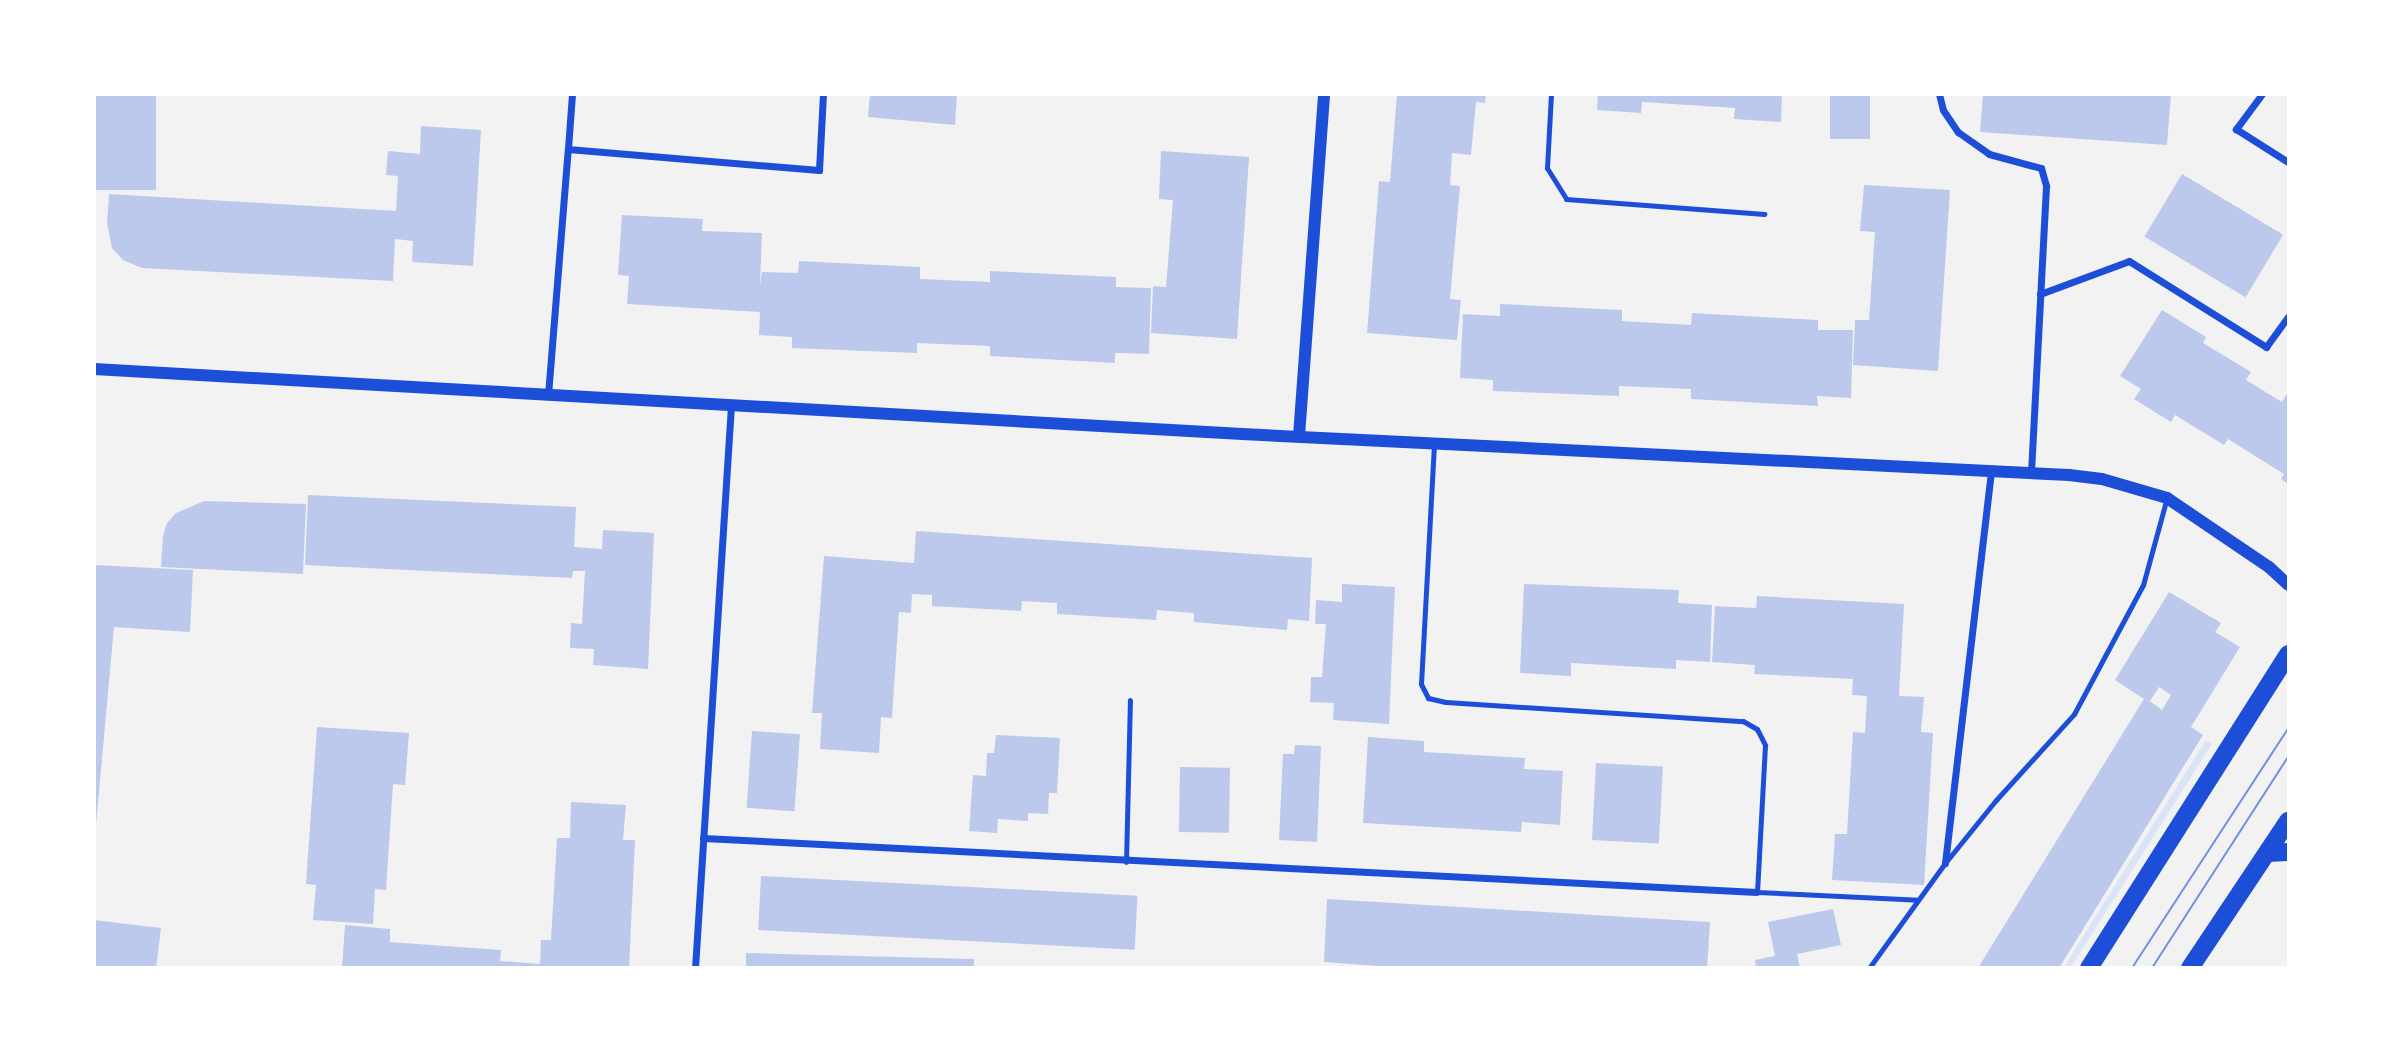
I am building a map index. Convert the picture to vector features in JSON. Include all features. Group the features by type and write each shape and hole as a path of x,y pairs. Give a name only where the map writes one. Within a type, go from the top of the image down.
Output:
{"main road":[{"path":"2090,968 2288,654"},
{"path":"2190,968 2288,821"},
{"path":"2267,853 2288,852"}],"street":[{"path":"548,396 572,94"},
{"path":"568,149 819,170 823,94"},
{"path":"1299,436 1324,94"},
{"path":"1939,94 1943,110 1958,132 1989,154 2041,168 2046,186 2031,472"},
{"path":"2262,94 2236,129 2288,162"},
{"path":"2040,294 2129,261 2266,348 2288,317"},
{"path":"94,369 1434,444 2031,472 2102,479 2167,498 2269,567 2288,585"},
{"path":"695,968 731,405"},
{"path":"1945,863 1991,470"},
{"path":"703,838 1126,862 1757,892"}],"lane":[{"path":"1551,94 1547,168 1566,199 1764,214"},
{"path":"1434,444 1421,684 1428,698 1446,702 1743,721 1757,729 1765,745 1757,892 1918,900"},
{"path":"1869,968 1945,863 1996,800 2074,714 2143,585 2167,498"},
{"path":"1126,862 1130,700"}],"shaded area":[{"path":"2206,740 2212,744 2071,967 2064,967"}],"building":[{"path":"94,94 156,94 156,190 94,190"},
{"path":"870,94 957,94 955,125 868,117"},
{"path":"1397,94 1486,94 1485,103 1476,102 1471,155 1452,153 1450,185 1460,186 1450,299 1461,300 1457,340 1367,333 1379,181 1390,182"},
{"path":"1598,94 1782,94 1781,122 1734,119 1735,108 1642,102 1641,113 1597,110"},
{"path":"1830,94 1870,94 1870,139 1830,139"},
{"path":"1983,94 2171,94 2167,145 1980,132"},
{"path":"421,126 481,130 473,266 412,262 413,241 395,239 393,281 142,268 123,260 112,248 107,223 109,194 396,211 398,176 386,175 388,151 420,154"},
{"path":"1161,151 1249,157 1237,339 1151,333 1153,286 1166,287 1173,200 1159,199"},
{"path":"2182,174 2283,235 2246,297 2144,237"},
{"path":"1864,185 1950,190 1938,371 1853,365 1855,320 1869,320 1875,232 1860,231"},
{"path":"622,215 703,219 702,231 762,233 760,285 762,272 798,273 799,261 920,267 920,279 990,282 990,271 1116,277 1116,287 1151,288 1149,354 1115,353 1115,363 990,356 990,346 917,343 917,353 792,348 792,337 759,335 760,312 627,304 629,276 618,275"},
{"path":"1500,304 1622,310 1622,321 1691,325 1692,313 1818,320 1818,330 1853,330 1851,398 1817,396 1818,406 1691,399 1691,389 1619,386 1619,396 1493,391 1493,380 1460,378 1463,314 1500,316"},
{"path":"2162,310 2206,337 2203,343 2251,372 2246,380 2282,402 2288,392 2288,484 2281,479 2284,474 2228,439 2224,445 2175,415 2171,422 2134,399 2141,389 2120,376"},
{"path":"308,495 576,507 574,547 602,549 603,530 654,533 648,669 593,665 594,649 570,648 571,623 582,624 585,571 573,571 572,578 305,565"},
{"path":"204,501 306,504 303,574 161,567 163,536 167,523 176,513"},
{"path":"916,531 1312,558 1309,621 1288,619 1287,630 1194,622 1194,613 1157,610 1156,620 1057,614 1057,603 1022,601 1021,611 932,606 932,595 912,594 911,613 899,612 892,718 881,717 879,753 820,749 822,713 812,713 824,556 914,563"},
{"path":"94,565 193,570 190,632 114,627 96,825"},
{"path":"1342,584 1395,587 1389,724 1333,720 1334,703 1310,702 1311,677 1322,677 1326,624 1315,624 1316,600 1342,602"},
{"path":"1524,584 1679,590 1678,603 1712,605 1710,662 1676,660 1676,669 1571,663 1571,676 1520,673"},
{"path":"2169,592 2221,623 2215,632 2240,647 2191,727 2203,735 2059,968 1978,968 2144,699 2115,680","holes":["2159,687 2171,695 2162,710 2150,701"]},
{"path":"1757,596 1904,604 1899,696 1924,697 1921,732 1933,733 1924,885 1832,880 1835,834 1847,834 1853,732 1865,733 1867,696 1852,695 1853,679 1754,674 1755,665 1712,662 1715,606 1756,608"},
{"path":"317,727 409,733 405,785 393,784 386,890 375,889 373,924 313,920 316,885 306,884"},
{"path":"752,731 800,734 795,811 747,808"},
{"path":"996,735 1060,738 1057,793 1049,793 1048,814 1028,813 1028,821 998,819 997,833 969,831 973,775 986,776 987,753 994,753"},
{"path":"1368,737 1424,741 1424,752 1525,758 1524,769 1563,771 1560,825 1522,822 1521,832 1363,823"},
{"path":"1295,745 1321,746 1317,842 1279,840 1283,754 1294,754"},
{"path":"1596,763 1663,767 1659,843 1592,840"},
{"path":"1180,767 1230,768 1229,833 1179,832"},
{"path":"571,802 626,805 623,840 635,840 629,968 342,968 345,925 390,929 390,942 501,950 500,961 540,964 541,940 551,940 557,838 570,838"},
{"path":"761,876 1137,896 1135,950 758,930"},
{"path":"1327,899 1710,922 1707,968 1405,968 1324,962"},
{"path":"1833,909 1841,945 1797,954 1800,968 1756,968 1755,960 1775,956 1768,922"},
{"path":"94,920 161,928 156,968 94,968"},
{"path":"746,953 974,959 974,968 746,968"}],"tram line":[{"path":"2132,968 2288,729"},
{"path":"2152,968 2288,757"}]}
